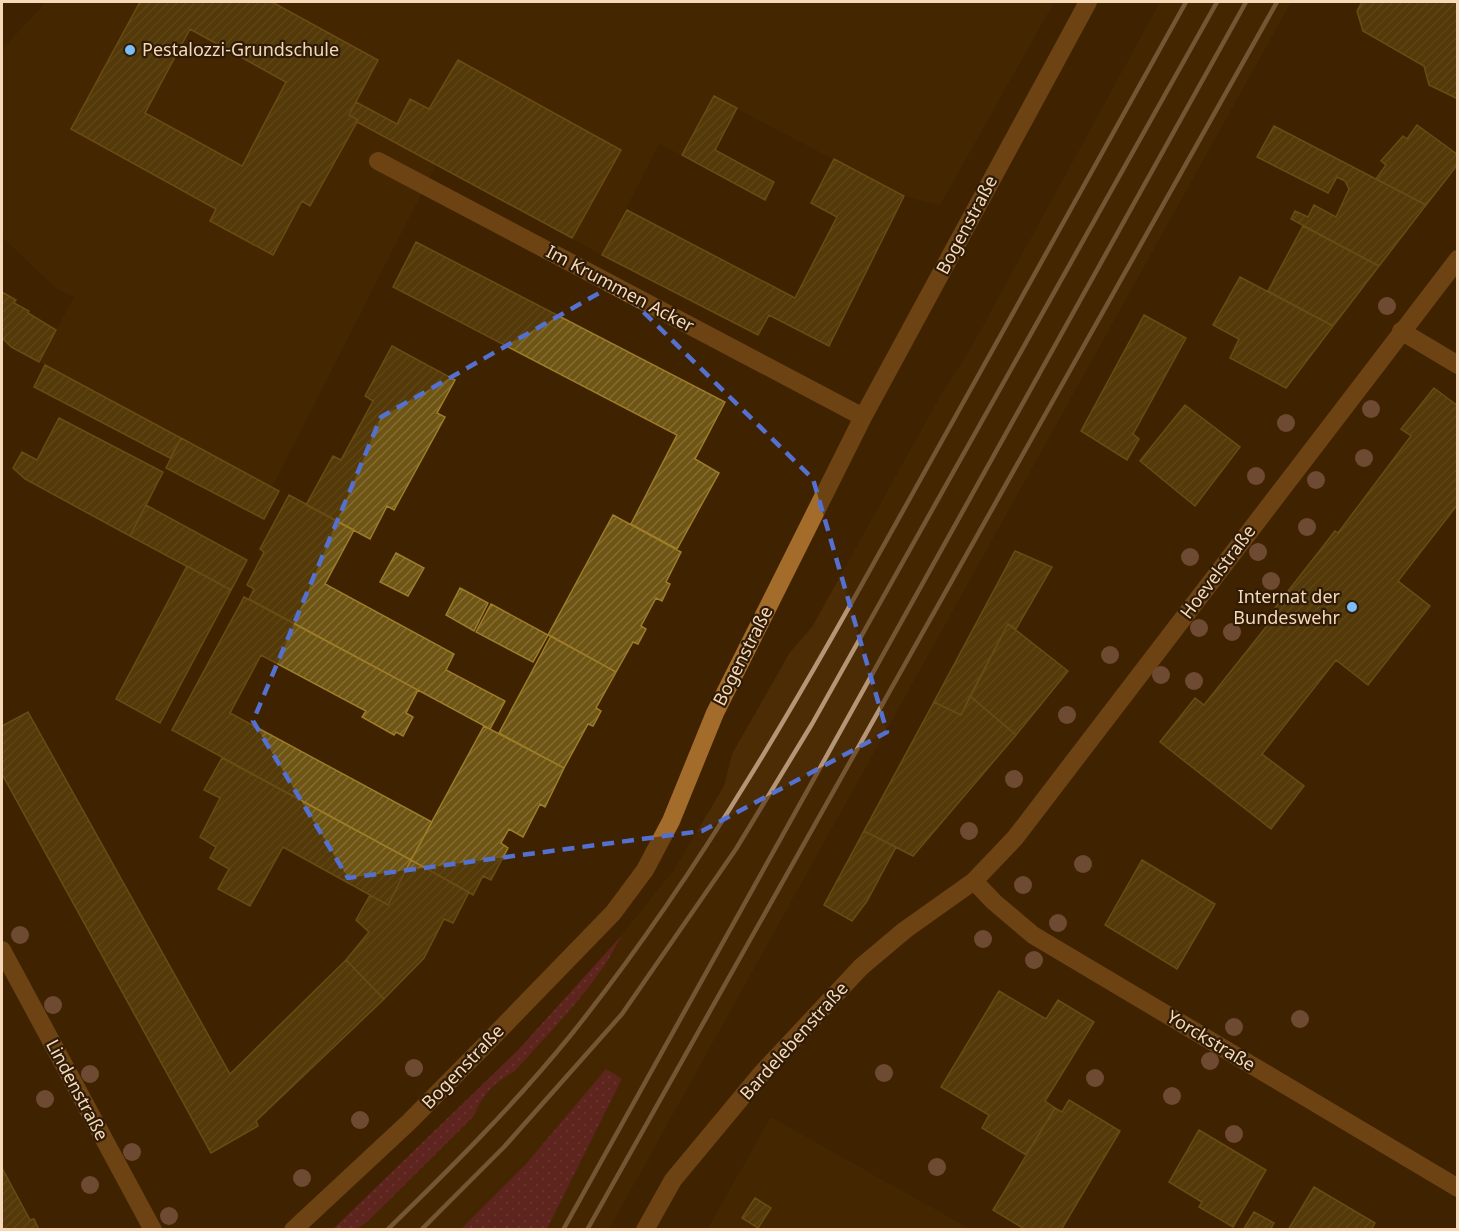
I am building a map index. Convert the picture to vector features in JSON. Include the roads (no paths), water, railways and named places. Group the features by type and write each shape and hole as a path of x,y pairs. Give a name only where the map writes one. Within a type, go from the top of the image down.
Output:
{"street":[{"name":"Bogenstraße","path":"293,1230 409,1122 629,894 661,843 715,713 863,417 1088,2"},
{"name":"Im Krummen Acker","path":"378,161 863,417"},
{"name":"Hoevelstraße","path":"974,881 1015,838 1458,259"},
{"path":"1401,331 1458,364"},
{"name":"Yorckstraße","path":"974,881 994,902 1033,935 1458,1188"},
{"name":"Bardelebenstraße","path":"645,1230 673,1180 761,1074 861,967 905,930 974,881"},
{"name":"Lindenstraße","path":"2,950 153,1230"}],"railway":[{"path":"387,1230 482,1136 570,1036 621,970 715,833 843,618 1186,2"},
{"path":"421,1230 504,1147 622,1014 736,849 812,724 1217,2"},
{"path":"563,1230 1246,2"},
{"path":"587,1230 1277,2"}],"place":[{"name":"Pestalozzi-Grundschule","path":"130,50"},
{"name":"Internat der Bundeswehr","path":"1352,607"}]}
